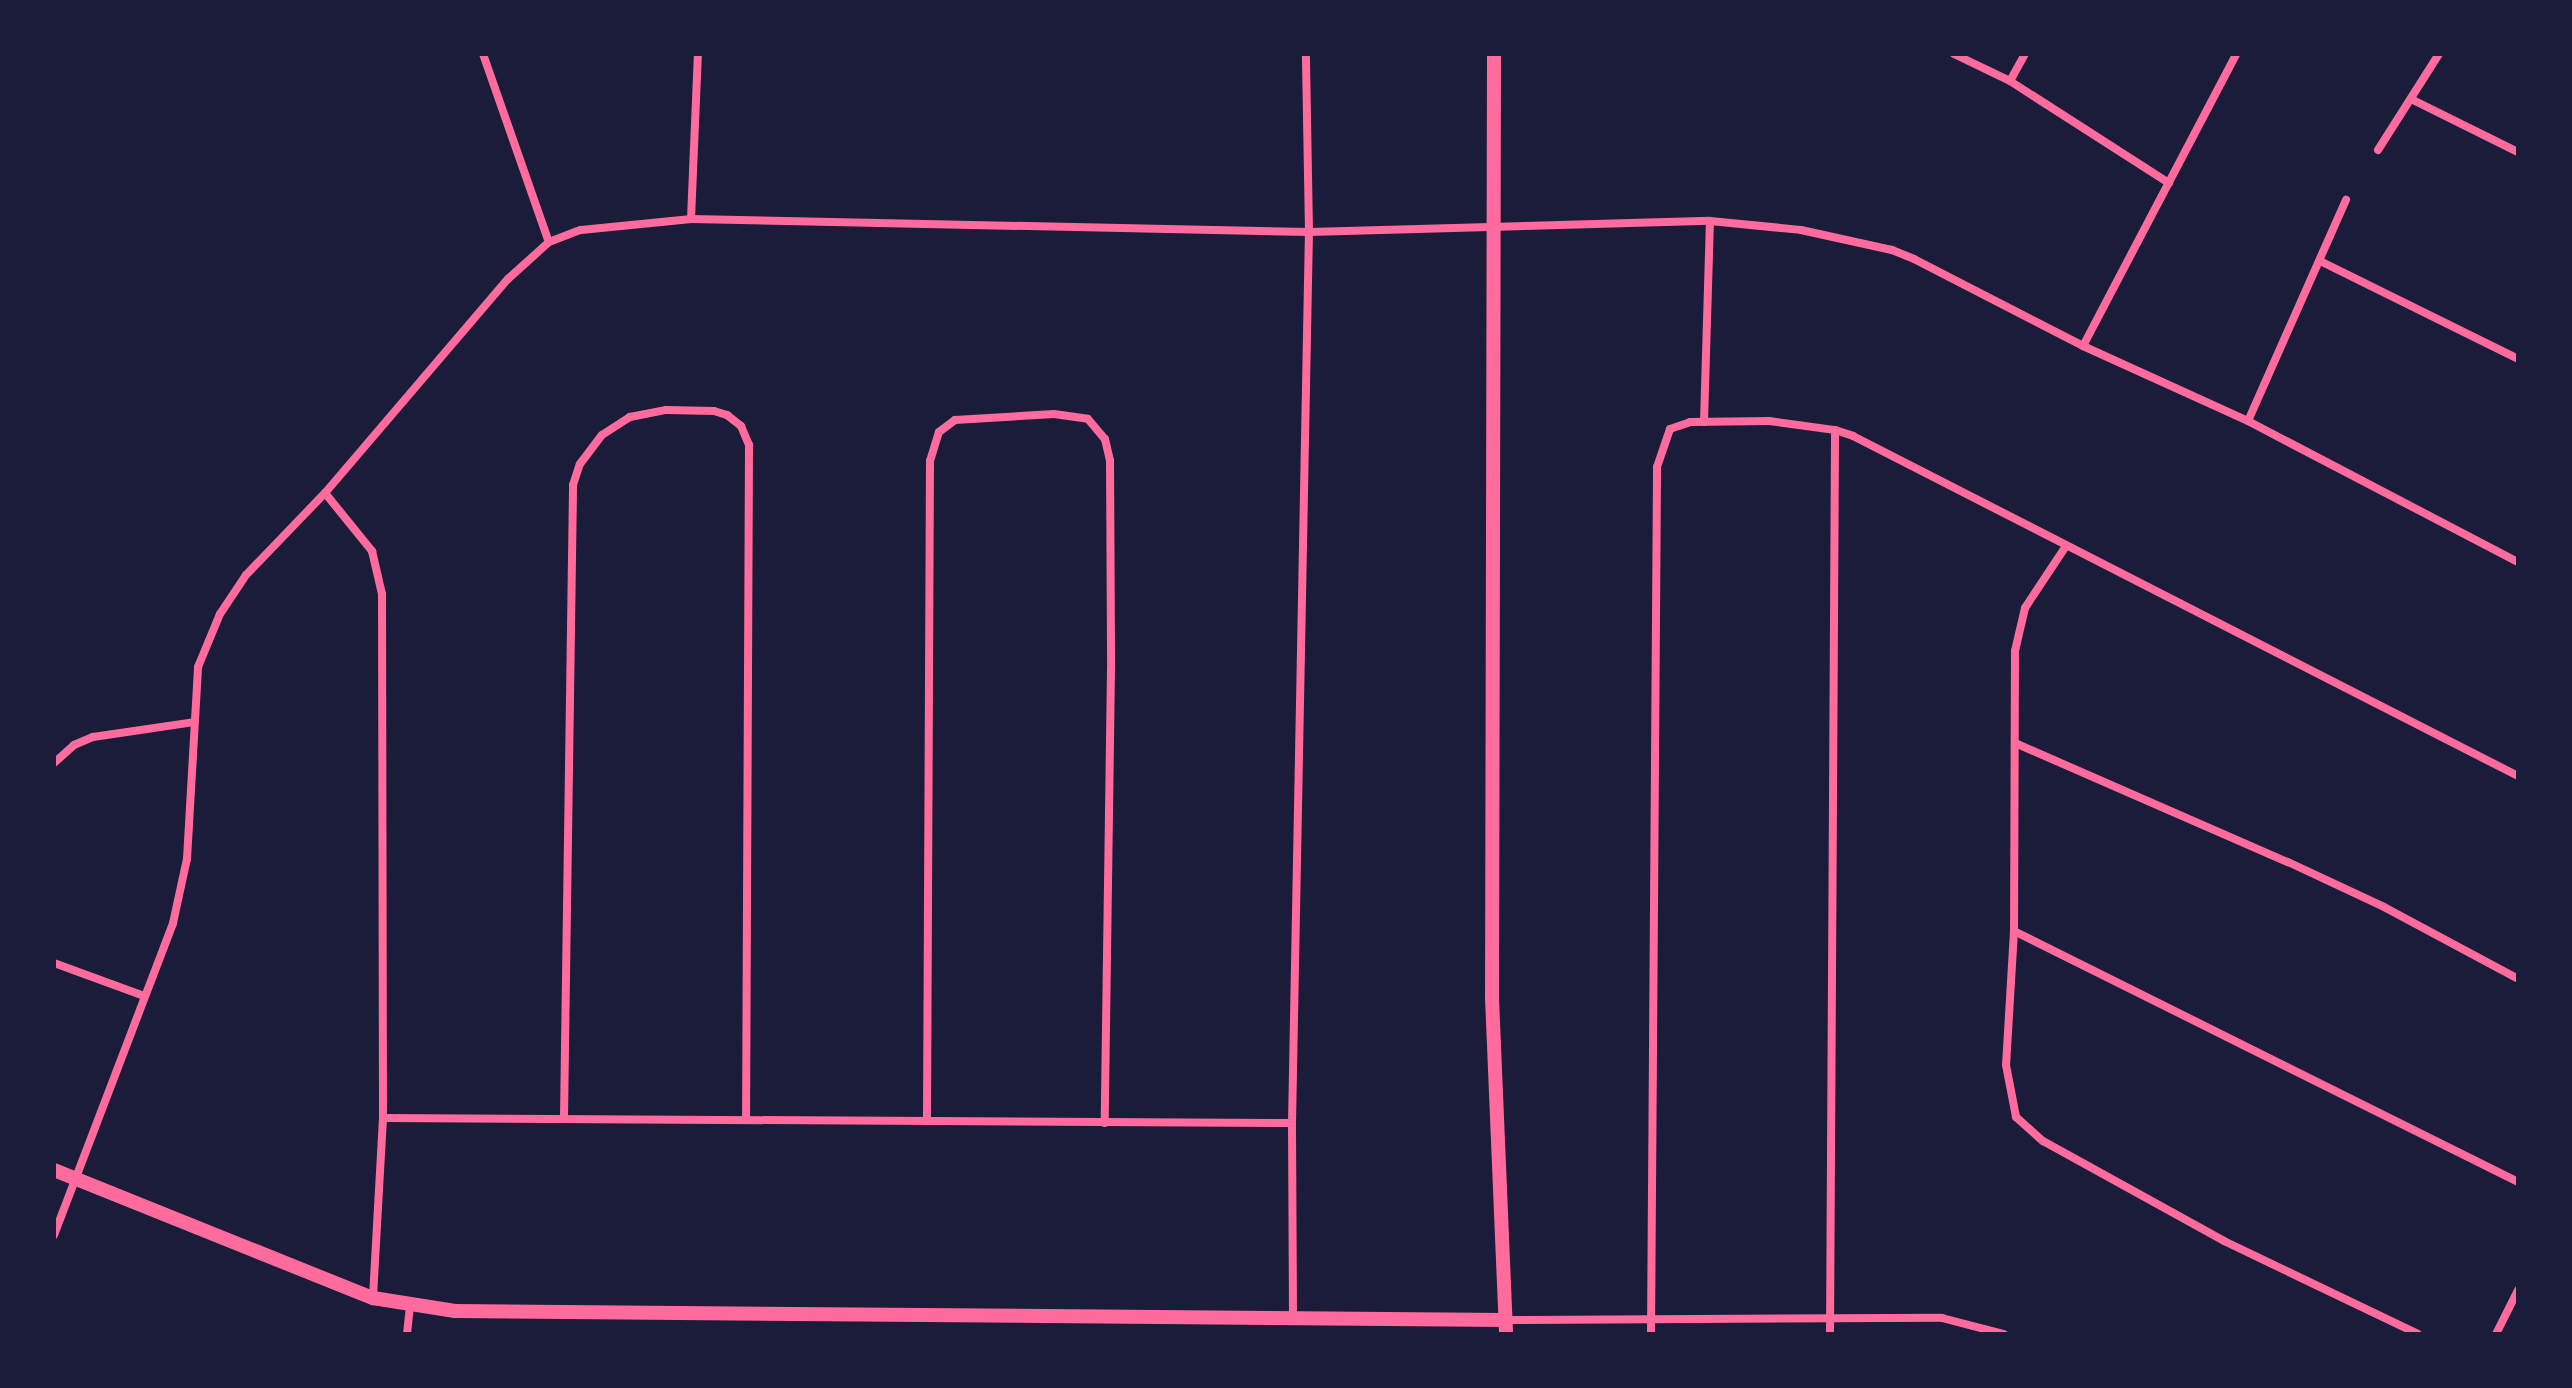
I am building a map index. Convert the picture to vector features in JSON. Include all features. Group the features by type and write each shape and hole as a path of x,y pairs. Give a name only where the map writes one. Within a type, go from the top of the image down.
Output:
{"street":[{"path":"483,54 549,242"},
{"path":"691,219 698,54"},
{"path":"1293,1318 1292,1123 1309,232 1306,54"},
{"path":"1494,54 1492,998 1506,1327"},
{"path":"1954,54 2010,81 2169,183"},
{"path":"2010,81 2025,54"},
{"path":"2083,346 2236,54"},
{"path":"2378,150 2439,54"},
{"path":"2411,99 2518,152"},
{"path":"2248,421 2346,200"},
{"path":"54,1235 78,1179 173,923 183,884 191,814 198,667 230,595 272,545 325,493 488,301 549,242 609,225 691,219 1309,232 1710,221 1801,230 1892,250 2083,346 2248,421 2518,562"},
{"path":"1704,422 1710,221"},
{"path":"2320,261 2518,359"},
{"path":"564,1117 573,485 580,464 602,435 630,417 666,410 714,411 727,415 741,426 749,445 746,1120"},
{"path":"927,1121 930,461 939,432 955,420 1054,414 1088,419 1105,439 1110,460 1111,669 1105,1123"},
{"path":"1651,1334 1657,467 1670,429 1704,422 1769,421 1835,430 2015,517 2066,546 2518,776"},
{"path":"1830,1334 1835,430"},
{"path":"325,493 372,551 382,594 383,1118 373,1298"},
{"path":"2066,546 2029,601 2017,635 2013,672 2014,931 2006,1065 2013,1108 2023,1125 2043,1141 2224,1241 2418,1334"},
{"path":"54,763 74,745 93,737 194,722"},
{"path":"2015,743 2343,887 2518,979"},
{"path":"2014,931 2518,1182"},
{"path":"54,963 144,996"},
{"path":"383,1118 1292,1123"},
{"path":"54,1170 373,1298 455,1311 1293,1318 1506,1327 1651,1318 1942,1318 2004,1334"},
{"path":"2496,1334 2518,1290"},
{"path":"407,1334 410,1305"}]}
